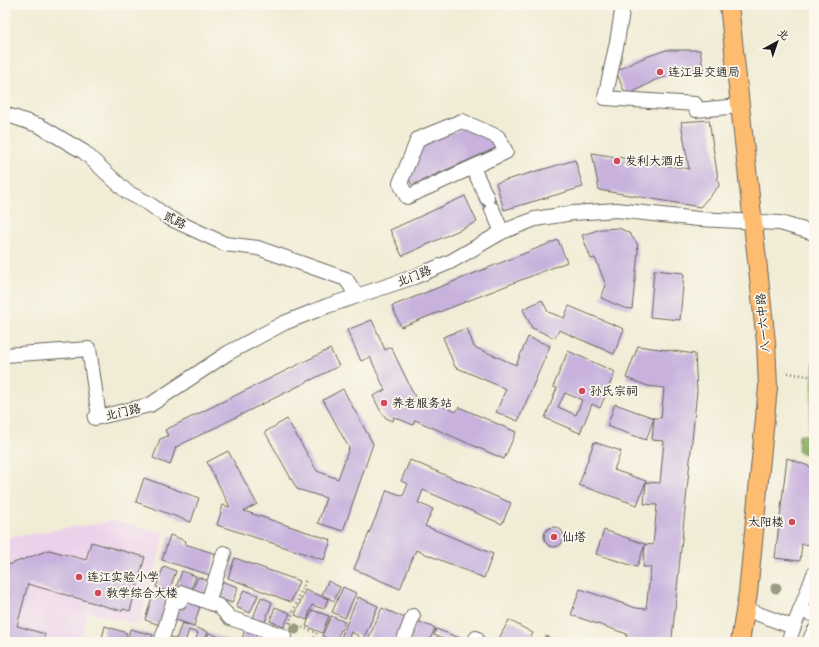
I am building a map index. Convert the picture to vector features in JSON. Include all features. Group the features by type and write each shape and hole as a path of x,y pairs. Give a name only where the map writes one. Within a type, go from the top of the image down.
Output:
{"main road":[{"name":"八一六中路","path":"729,5 766,342 768,387 748,593 740,642"}],"street":[{"path":"622,5 617,42 605,98 695,104 696,110 740,106"},
{"name":"贰路","path":"5,114 40,126 84,152 127,192 148,202 169,218 225,244 258,248 346,279 357,296"},
{"path":"462,121 498,137 506,152 473,168 407,197 400,183 418,139 462,121"},
{"path":"473,168 502,232"},
{"name":"北门路","path":"5,356 89,349 97,418 150,405 228,353 284,323 414,277 450,262 502,232 535,219 573,213 617,210 698,219 780,223 814,233"},
{"path":"208,602 224,553"},
{"path":"745,609 792,637 800,610 814,574"},
{"path":"160,642 174,599 180,601 183,593 219,606 230,618 284,636"},
{"path":"800,610 814,615"},
{"path":"403,642 413,616"}],"path":[{"path":"788,373 814,377"},
{"path":"812,425 814,401"},
{"path":"284,636 306,579"},
{"path":"290,622 317,633 314,638 323,642"}],"shaded area":[{"name":"连江实验小学","path":"113,521 165,533 139,625 88,612 80,642 5,642 5,543 7,538"}],"green space":[{"path":"814,360 814,468 806,465"},
{"path":"814,434 814,458 798,451 799,435"}],"building":[{"name":"连江县交通局","path":"666,50 700,50 704,73 673,75 655,80 626,96 616,71 643,58"},
{"name":"发利大酒店","path":"709,120 719,186 700,207 599,190 592,153 689,169 681,122"},
{"path":"465,127 492,139 496,148 412,185 408,177 419,147"},
{"path":"575,160 583,187 504,210 496,183"},
{"path":"493,195 498,206 486,212 481,201"},
{"path":"465,196 477,222 402,256 390,230"},
{"path":"619,228 629,233 637,243 638,252 632,309 624,308 601,298 606,285 595,258 591,259 582,235 601,229"},
{"path":"558,240 567,262 401,327 392,306"},
{"path":"654,270 684,273 680,320 650,317"},
{"path":"542,300 548,312 564,318 569,306 624,329 614,354 559,330 555,338 532,328 523,309"},
{"path":"372,320 385,350 391,347 418,403 422,405 425,398 456,412 459,407 516,432 504,459 415,420 413,425 394,417 393,421 386,418 373,396 385,390 370,357 361,361 347,330"},
{"path":"467,328 474,347 516,365 528,337 550,346 518,421 496,412 506,389 455,367 443,337"},
{"path":"638,346 695,354 697,391 672,638 669,642 626,639 627,634 571,615 580,589 636,608 646,609 651,567 643,567 645,544 653,545 657,505 644,504 646,482 660,483 664,441 652,440 654,418 661,418 664,388 648,386 626,378"},
{"path":"330,349 339,366 176,447 170,465 153,458 160,439 168,436 165,430"},
{"name":"孙氏宗祠","path":"568,351 615,372 600,408 592,404 580,433 545,418 557,388 553,387","holes":["565,393 582,400 576,415 558,407"]},
{"path":"343,389 373,444 343,531 318,523 326,498 297,489 265,432 287,419 317,471 338,479 349,448 323,400"},
{"path":"615,404 654,418 646,440 607,426"},
{"path":"594,442 621,451 614,470 646,481 637,505 579,485"},
{"path":"228,451 257,504 244,511 331,540 324,560 217,525 223,505 230,507 207,462"},
{"path":"787,458 814,468 814,545 802,544 800,561 775,558"},
{"path":"410,460 511,503 502,524 423,490 418,503 433,509 425,526 493,554 484,578 416,550 400,589 354,569 387,490 403,496 408,484 401,481"},
{"path":"144,478 199,498 191,522 136,502"},
{"name":"仙塔","path":"554,527 561,530 564,537 561,544 554,547 547,544 544,537 547,530"},
{"path":"604,530 645,544 637,567 596,554"},
{"path":"170,535 186,541 185,544 216,554 210,575 162,560"},
{"name":"教学综合大楼","path":"91,542 145,557 130,611 123,609 122,611 28,584 17,626 45,634 43,642 5,642 5,577 8,565 49,550 86,560"},
{"path":"235,558 299,581 291,602 228,578"},
{"path":"164,566 176,571 169,592 156,587"},
{"path":"182,571 196,576 190,593 176,588"},
{"path":"198,577 209,581 205,593 193,589"},
{"path":"221,581 238,587 232,603 215,597"},
{"path":"328,581 340,587 334,601 322,595"},
{"path":"343,587 356,593 345,618 332,612"},
{"path":"244,590 258,595 250,613 236,607"},
{"path":"305,590 328,599 324,609 312,605 307,620 295,615"},
{"path":"153,594 168,599 160,625 145,620"},
{"path":"261,597 272,602 265,622 253,618"},
{"path":"358,597 378,606 362,642 357,642 359,636 351,632 347,642 339,642"},
{"path":"188,599 201,603 194,626 171,618 174,606 184,610"},
{"path":"275,607 290,613 284,627 270,621"},
{"path":"382,608 407,619 397,642 367,642"},
{"path":"312,610 329,616 322,633 306,626"},
{"path":"331,616 345,622 335,642 322,636"},
{"path":"509,620 533,633 528,642 497,642"},
{"path":"417,621 435,628 429,642 408,642"},
{"path":"182,623 208,632 204,642 195,642 198,633 189,630 185,642 166,642 168,636 176,639"},
{"path":"105,626 127,633 124,642 101,642"},
{"path":"130,629 153,635 151,642 127,642"},
{"path":"245,629 279,642 241,642"},
{"path":"436,629 465,640 464,642 446,642 447,640 434,635"},
{"path":"209,633 233,642 206,642"},
{"path":"546,636 560,642 544,642"}],"place":[{"name":"连江县交通局","path":"660,72"},
{"name":"发利大酒店","path":"617,161"},
{"name":"孙氏宗祠","path":"582,391"},
{"name":"养老服务站","path":"384,403"},
{"name":"太阳楼","path":"792,522"},
{"name":"仙塔","path":"554,537"},
{"name":"连江实验小学","path":"79,577"},
{"name":"教学综合大楼","path":"98,593"}]}
